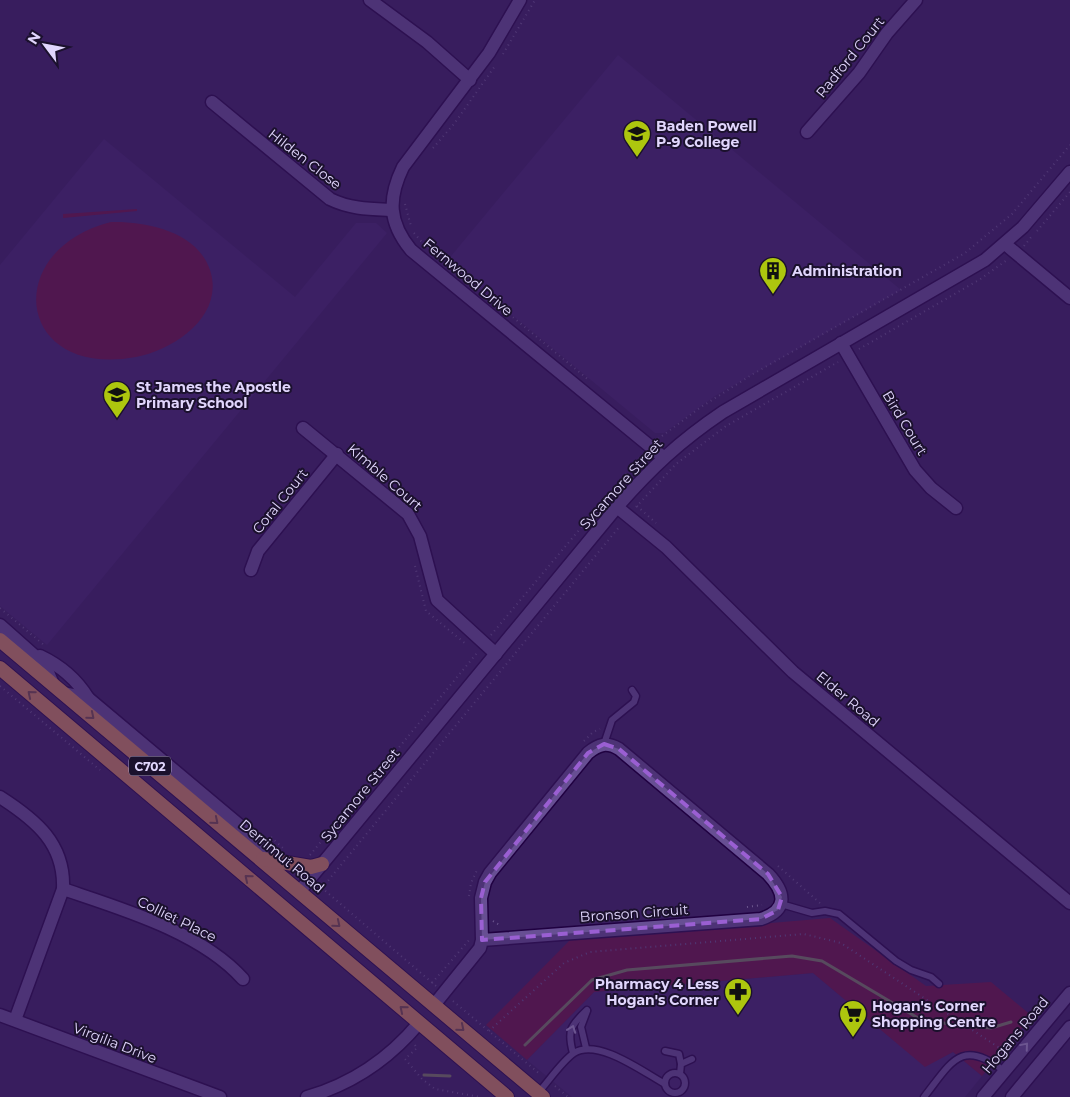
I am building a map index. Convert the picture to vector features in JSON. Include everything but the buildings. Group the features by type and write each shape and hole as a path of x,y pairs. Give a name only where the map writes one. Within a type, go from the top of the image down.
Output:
{"highway":[{"name":"Derrimut Road","path":"0,640 434,1005 538,1096"},
{"name":"C702","path":"0,668 507,1097"},
{"path":"125,745 137,762 141,774 136,783"},
{"path":"260,858 303,866 322,864"},
{"path":"286,909 300,892"},
{"path":"419,1023 434,1005"}],"street":[{"path":"370,0 427,42 470,80"},
{"name":"Fernwood Drive","path":"520,0 489,53 403,167 395,184 392,210 396,228 411,250 662,457"},
{"name":"Radford Court","path":"807,132 859,73 887,32 916,0"},
{"name":"Hilden Close","path":"212,102 330,199 343,205 361,209 392,210"},
{"name":"Sycamore Street","path":"300,892 617,507 662,457 692,433 723,412 960,276 1005,244 1036,213 1070,172"},
{"path":"1005,244 1070,298"},
{"name":"Bird Court","path":"841,343 901,448 922,480 956,508"},
{"name":"Kimble Court","path":"304,428 397,504 414,521 420,536 437,600 496,654"},
{"name":"Coral Court","path":"251,570 258,551 337,454"},
{"name":"Elder Road","path":"617,507 666,547 793,672 1070,903"},
{"path":"0,625 41,650 80,686 88,698 257,840 263,848 260,858"},
{"path":"41,650 45,665 58,689 88,698"},
{"path":"434,1005 477,953 481,898 485,882 588,753 604,744 619,749 768,874 780,888 781,904"},
{"path":"0,797 35,824 51,840 62,863 63,889 15,1020"},
{"name":"Colliet Place","path":"63,889 146,917 224,960 243,978"},
{"name":"Bronson Circuit","path":"478,938 761,919 772,915 781,904"},
{"name":"Hogans Road","path":"983,1097 1070,993"},
{"name":"Virgilia Drive","path":"0,1015 205,1095 220,1097"},
{"path":"307,1097 329,1091 370,1069 403,1041 419,1023"},
{"path":"1012,1097 1070,1027"}],"lane":[{"path":"604,744 608,729 620,711 634,702 636,696 632,690"},
{"path":"781,904 812,913 839,914 896,960 911,970 923,972 939,984"},
{"path":"574,1054 569,1037 574,1023 587,1010 582,1027 586,1048"},
{"path":"538,1096 574,1054 586,1048 602,1050 665,1084 668,1091 679,1095 685,1085 680,1074 679,1054 665,1051"},
{"path":"924,1097 953,1061 965,1054 988,1058 1004,1072"},
{"path":"681,1064 692,1059"},
{"path":"665,1084 668,1076 680,1074"}],"path":[{"path":"428,154 454,124 488,77 515,36 534,0"},
{"path":"308,857 622,477 650,447 679,422 753,374 966,254 1012,214 1070,145"},
{"path":"568,1097 322,888 628,516 676,464 726,426 979,280 1016,254 1070,192"},
{"path":"405,203 407,218 412,230 421,241 592,382"},
{"path":"638,506 661,526"},
{"path":"413,558 426,610 470,647"},
{"path":"0,608 41,650"},
{"path":"581,745 593,732 608,729"},
{"path":"269,836 290,855"},
{"path":"775,864 820,902 825,912"},
{"path":"469,896 471,883 480,866"},
{"path":"489,1031 564,963 590,952 804,934 840,943 1004,1051"},
{"path":"432,983 478,938"},
{"path":"405,1058 422,1079 435,1089 480,1097"}],"highlighted area":[{"path":"604,744 619,749 768,874 782,897 778,910 761,919 482,940 481,898 485,882 588,753"}],"shaded area":[{"name":"Baden Powell P-9 College","path":"618,55 901,290 715,396 664,433 655,433 447,261"},
{"name":"St James the Apostle Primary School","path":"104,139 295,297 356,223 376,223 387,233 47,645 0,606 0,265"},
{"path":"137,209 137,211 63,218 63,214"},
{"path":"111,222 154,226 182,237 194,246 203,257 210,270 213,287 210,302 203,316 180,339 166,347 136,357 96,359 66,349 46,331 37,308 38,283 51,258 75,237"},
{"path":"830,918 926,986 991,982 1032,1016 982,1076 953,1052 925,1067 813,973 594,992 527,1060 486,1025 570,940"},
{"path":"813,973 925,1066 953,1052 982,1076 965,1097 572,1097 527,1060 594,992"}],"waterway":[{"path":"525,1045 592,980 627,970 792,956 822,961 918,1018 954,1025 991,1028 1011,1022"},
{"path":"424,1075 450,1076"}],"place":[{"name":"Baden Powell P-9 College","path":"637,158"},
{"name":"Administration","path":"773,295"},
{"name":"St James the Apostle Primary School","path":"117,419"},
{"name":"Pharmacy 4 Less Hogan's Corner","path":"738,1016"},
{"name":"Hogan's Corner Shopping Centre","path":"853,1038"}]}
